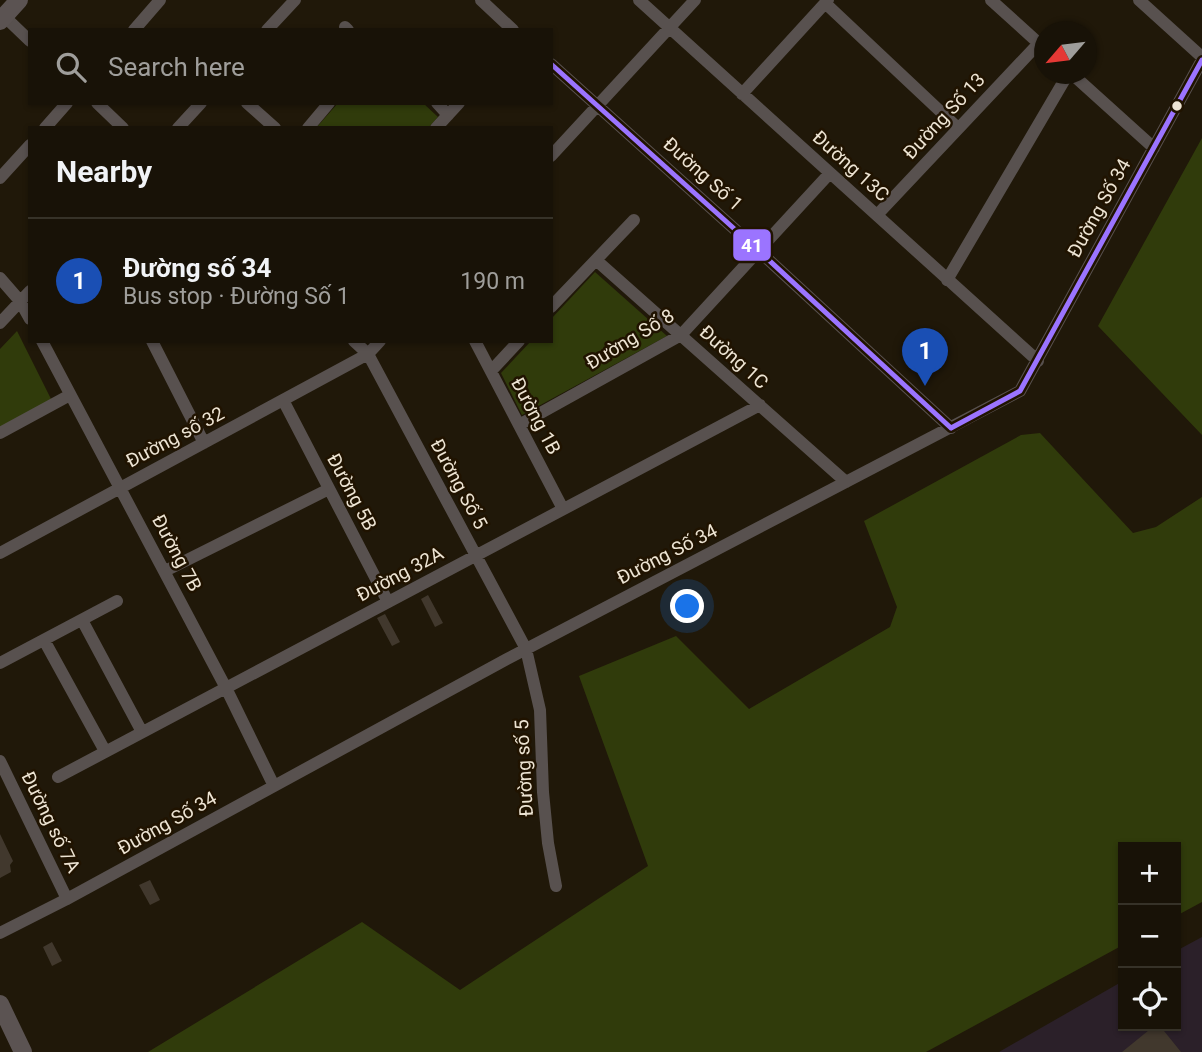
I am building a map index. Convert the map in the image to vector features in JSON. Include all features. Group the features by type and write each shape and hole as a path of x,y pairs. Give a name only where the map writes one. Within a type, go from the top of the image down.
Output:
{"main road":[{"path":"2,18 19,0"},
{"path":"0,1004 23,1052"}],"street":[{"path":"136,28 160,0"},
{"path":"269,28 295,0"},
{"path":"481,0 511,28"},
{"name":"Đường 13C","path":"639,0 1038,361"},
{"path":"553,154 695,0"},
{"path":"991,0 1034,39"},
{"path":"1139,0 1202,59"},
{"path":"742,94 827,2 958,128"},
{"path":"2,18 28,39"},
{"name":"Đường Số 13","path":"877,215 958,128 1034,54"},
{"name":"Đường Số 34","path":"0,933 67,900 526,649 1020,391 1202,59"},
{"name":"Đường Số 1","path":"553,66 951,428"},
{"path":"947,280 1064,84"},
{"path":"1081,84 1154,148"},
{"path":"47,126 65,105"},
{"path":"99,105 121,126"},
{"path":"180,126 199,105"},
{"path":"249,105 273,126"},
{"path":"310,126 327,105"},
{"path":"439,105 448,115"},
{"path":"438,126 457,105"},
{"path":"0,178 28,147"},
{"name":"Đường Số 8","path":"519,425 681,335 830,173"},
{"path":"553,305 635,220"},
{"name":"Đường 1C","path":"596,260 846,482"},
{"path":"0,278 20,301 28,315"},
{"path":"0,323 28,292"},
{"name":"Đường 7B","path":"43,343 226,688 274,786"},
{"path":"153,343 204,443"},
{"name":"Đường Số 5","path":"356,343 368,354 526,649"},
{"path":"368,354 378,343"},
{"name":"Đường 1B","path":"476,343 563,509"},
{"path":"491,371 517,343"},
{"name":"Đường số 32","path":"0,553 368,354"},
{"path":"0,433 70,395"},
{"name":"Đường 5B","path":"283,400 388,602"},
{"name":"Đường 32A","path":"58,777 760,405"},
{"path":"165,571 329,489"},
{"path":"0,663 117,601"},
{"path":"82,620 142,732"},
{"path":"44,640 105,751"},
{"name":"Đường số 5","path":"526,649 540,710 543,792 556,886"},
{"name":"Đường số 7A","path":"0,761 67,900"}],"shaded area":[{"path":"1202,937 1202,1052 999,1052 1118,984 1118,1031 1181,1031 1181,948"}],"green space":[{"path":"336,105 425,105 438,117 430,126 318,126"},
{"path":"1202,138 1202,435 1098,326"},
{"path":"595,272 667,336 522,415 501,373 529,343 553,343 553,317"},
{"path":"17,331 52,401 0,430 0,349"},
{"path":"1040,433 1133,533 1156,527 1202,497 1202,902 1181,913 1181,842 1118,842 1118,948 926,1052 148,1052 362,922 460,990 648,866 579,676 676,636 749,709 890,627 897,607 864,521 1021,435"}],"building":[{"path":"428,595 443,623 435,627 421,599"},
{"path":"385,614 400,642 392,646 377,618"},
{"path":"0,834 13,861 10,865 11,872 0,878"},
{"path":"150,880 160,900 150,905 139,885"},
{"path":"52,942 62,961 52,966 43,947"},
{"path":"1148,1031 1164,1031 1181,1052 1122,1052"}],"transit line":[{"name":"41","path":"951,428 1020,391 1202,60"},
{"name":"41","path":"553,66 951,428"}],"place":[{"name":"Đường số 34","path":"925,386"}]}
